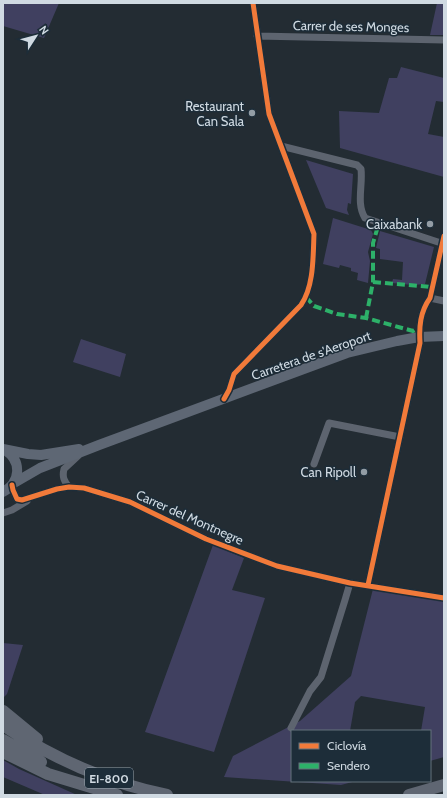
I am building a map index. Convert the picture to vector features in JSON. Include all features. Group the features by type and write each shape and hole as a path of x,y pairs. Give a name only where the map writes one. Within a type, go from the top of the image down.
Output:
{"highway":[{"path":"3,711 58,757"},
{"name":"EI-800","path":"3,725 58,757 109,778 167,795"},
{"name":"EI-800","path":"3,740 37,760 96,788 117,795"},
{"path":"3,752 48,774 96,788"},
{"path":"409,795 444,785"}],"main road":[{"name":"Carretera de s'Aeroport","path":"99,445 347,353 420,337 444,336"},
{"path":"3,449 41,455 99,445"},
{"path":"3,492 13,484 40,468 99,445"},
{"path":"3,449 10,453 15,460 17,475 13,484"}],"street":[{"path":"224,399 229,390 234,374 306,298 310,280 314,234 269,114 253,3"},
{"name":"Carrer de ses Monges","path":"257,36 444,40"},
{"path":"281,146 357,164 361,169 361,205 362,212 366,218 443,244"},
{"path":"368,585 420,343 419,327 424,307 430,298 444,236"},
{"path":"430,298 444,301"},
{"path":"314,464 329,423 400,438"},
{"path":"69,487 64,482 64,469 82,452"},
{"name":"Carrer del Montnegre","path":"13,484 13,490 17,499 22,500 57,489 69,487 84,488 130,502 206,538 278,566 310,575 350,583 444,598"},
{"name":"Carrer del Montnegre","path":"3,513 12,510 34,497"},
{"path":"291,728 310,691 321,677 350,583"}],"shaded area":[{"path":"3,3 59,3 44,38 3,26"},
{"path":"437,3 444,3 444,35 430,35"},
{"path":"401,67 444,78 444,102 436,101 428,134 444,137 444,177 340,148 339,111 379,113 389,78 397,78"},
{"path":"306,160 353,174 351,204 348,203 347,210 349,215 326,208"},
{"path":"333,218 371,230 373,234 368,252 370,261 368,283 357,280 358,273 351,271 351,268 340,265 339,268 323,264"},
{"path":"380,231 434,247 425,284 413,285 392,283 393,279 402,280 403,262 380,259 380,249 376,248"},
{"path":"81,339 126,354 120,377 73,362"},
{"path":"213,545 244,558 232,590 265,598 214,752 145,732"},
{"path":"373,589 444,601 444,757 431,761 431,730 421,730 425,707 361,696 355,702 350,730 291,730 291,782 224,777 233,756 300,721 351,676"},
{"path":"3,643 23,645 7,694 3,698"},
{"path":"3,760 19,769 77,795 45,795 3,777"},
{"path":"297,782 352,782 341,785"}],"marked path":[{"path":"366,318 373,282 373,243 379,223"},
{"path":"373,282 432,287"},
{"path":"306,297 314,306 337,314 366,318 413,331 419,327"}],"cycle path":[{"path":"224,399 229,390 234,374 301,305 311,280 313,262 314,234 269,114 253,3"},
{"path":"368,585 420,343 422,314 430,298 444,236"},
{"path":"12,485 17,499 22,500 57,489 69,487 84,488 130,502 206,539 277,566 350,583 444,598"}],"place":[{"name":"Restaurant Can Sala","path":"252,113"},
{"name":"Caixabank","path":"430,224"},
{"name":"Can Ripoll","path":"364,472"}]}
